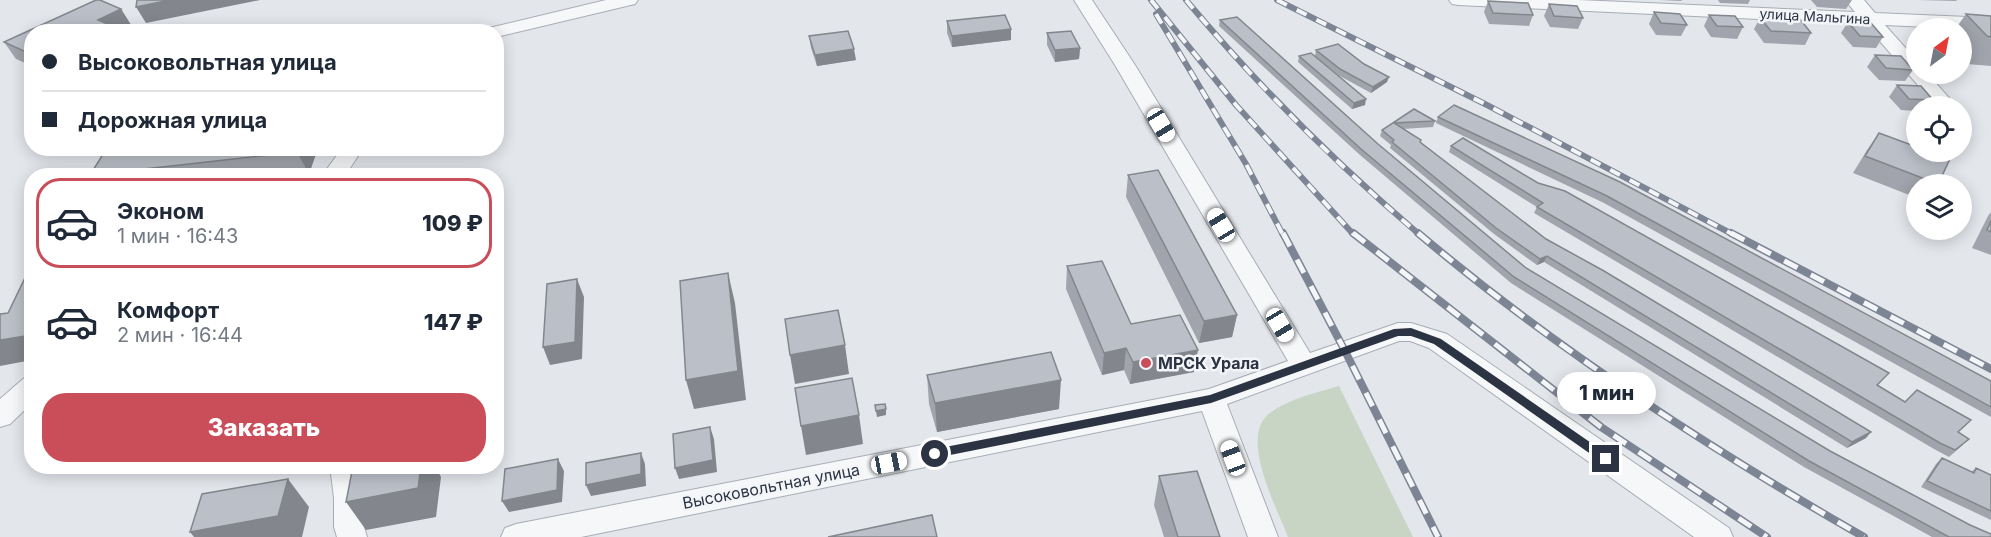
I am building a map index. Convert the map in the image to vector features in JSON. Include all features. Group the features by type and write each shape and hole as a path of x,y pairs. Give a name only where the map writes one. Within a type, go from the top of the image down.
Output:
{"street":[{"path":"504,30 629,0"},
{"path":"1083,0 1125,65 1304,365"},
{"name":"улица Мальгина","path":"1458,0 1601,3 1991,24"},
{"path":"1854,0 1906,60"},
{"path":"1927,84 1937,96"},
{"name":"Высоковольтная улица","path":"516,537 1211,399 1398,332 1411,332 1438,341 1718,537"},
{"path":"0,390 24,386"},
{"path":"0,416 24,393"},
{"path":"1211,399 1263,537"},
{"path":"345,474 349,498 349,527 352,537"}],"green space":[{"path":"1339,386 1413,537 1288,537 1263,473 1258,438 1261,424 1270,413 1286,403"}],"building":[{"path":"96,0 121,9 98,20 108,24 43,24"},
{"path":"137,0 170,0 136,7"},
{"path":"1488,1 1528,3 1533,15 1493,13"},
{"path":"1549,4 1577,6 1583,18 1554,16"},
{"path":"1654,12 1680,14 1687,25 1661,23"},
{"path":"1966,14 1991,16 1991,37 1987,36"},
{"path":"1005,15 1011,29 952,36 947,21"},
{"path":"1709,15 1735,16 1743,27 1717,26"},
{"path":"1237,17 1378,144 1526,268 1830,451 1991,534 1991,537 1949,537 1809,461 1514,277 1361,149 1220,20"},
{"path":"1760,18 1800,19 1811,33 1771,31"},
{"path":"1848,22 1871,23 1883,37 1860,36"},
{"path":"848,31 854,49 815,55 809,36"},
{"path":"1071,31 1080,48 1055,50 1047,33"},
{"path":"24,33 24,51 4,42"},
{"path":"1338,44 1364,64 1389,77 1373,87 1340,69 1316,50"},
{"path":"1311,53 1366,99 1354,103 1299,56"},
{"path":"1875,55 1901,56 1906,62 1906,69 1886,68"},
{"path":"1897,85 1921,86 1930,96 1906,96"},
{"path":"1454,105 1620,182 1991,381 1991,407 1607,196 1438,117"},
{"path":"1414,109 1435,121 1394,123 1421,140 1420,142 1546,239 1604,271 1871,432 1852,442 1547,256 1540,259 1496,228 1392,142 1394,140 1382,130"},
{"path":"1879,133 1906,143 1906,162 1949,162 1943,174 1912,174 1865,156"},
{"path":"1463,138 1538,183 1565,191 1889,373 1877,385 1905,402 1917,390 1971,420 1958,432 1969,439 1955,450 1940,443 1537,207 1543,203 1451,146"},
{"path":"102,156 261,156 153,168 94,168"},
{"path":"1158,170 1237,315 1204,321 1128,175"},
{"path":"1102,261 1131,324 1180,315 1198,350 1133,362 1126,348 1104,353 1067,266"},
{"path":"728,273 738,371 686,380 680,281"},
{"path":"577,279 575,342 543,347 547,284"},
{"path":"24,280 24,336 0,340 0,314 8,313"},
{"path":"838,310 845,345 790,355 785,319"},
{"path":"1051,352 1061,380 935,403 927,375"},
{"path":"852,378 859,415 801,426 795,388"},
{"path":"885,404 886,409 876,411 875,405"},
{"path":"710,427 713,460 675,468 673,434"},
{"path":"641,453 641,474 586,485 586,463"},
{"path":"1942,458 1974,473 1976,468 1991,475 1991,511 1927,481"},
{"path":"558,459 557,490 502,501 505,469"},
{"path":"1197,471 1220,537 1178,537 1159,476"},
{"path":"351,474 420,474 418,488 346,502"},
{"path":"288,479 278,516 190,532 202,494"},
{"path":"932,515 937,537 828,537"}],"railway":[{"path":"1151,0 1236,105 1354,235"},
{"path":"1186,0 1241,63 1298,122 1420,235"},
{"path":"1277,0 1487,105 1734,235"},
{"path":"1156,14 1246,164 1283,235"},
{"path":"1283,233 1438,537"},
{"path":"1353,233 1601,427 1767,537"},
{"path":"1418,233 1523,317 1578,357 1748,469 1864,537"},
{"path":"1731,233 1991,369"}],"place":[{"name":"МРСК Урала","path":"1146,363"}],"route":[{"path":"935,454 1211,399 1398,332 1411,332 1438,341 1606,459"}]}
